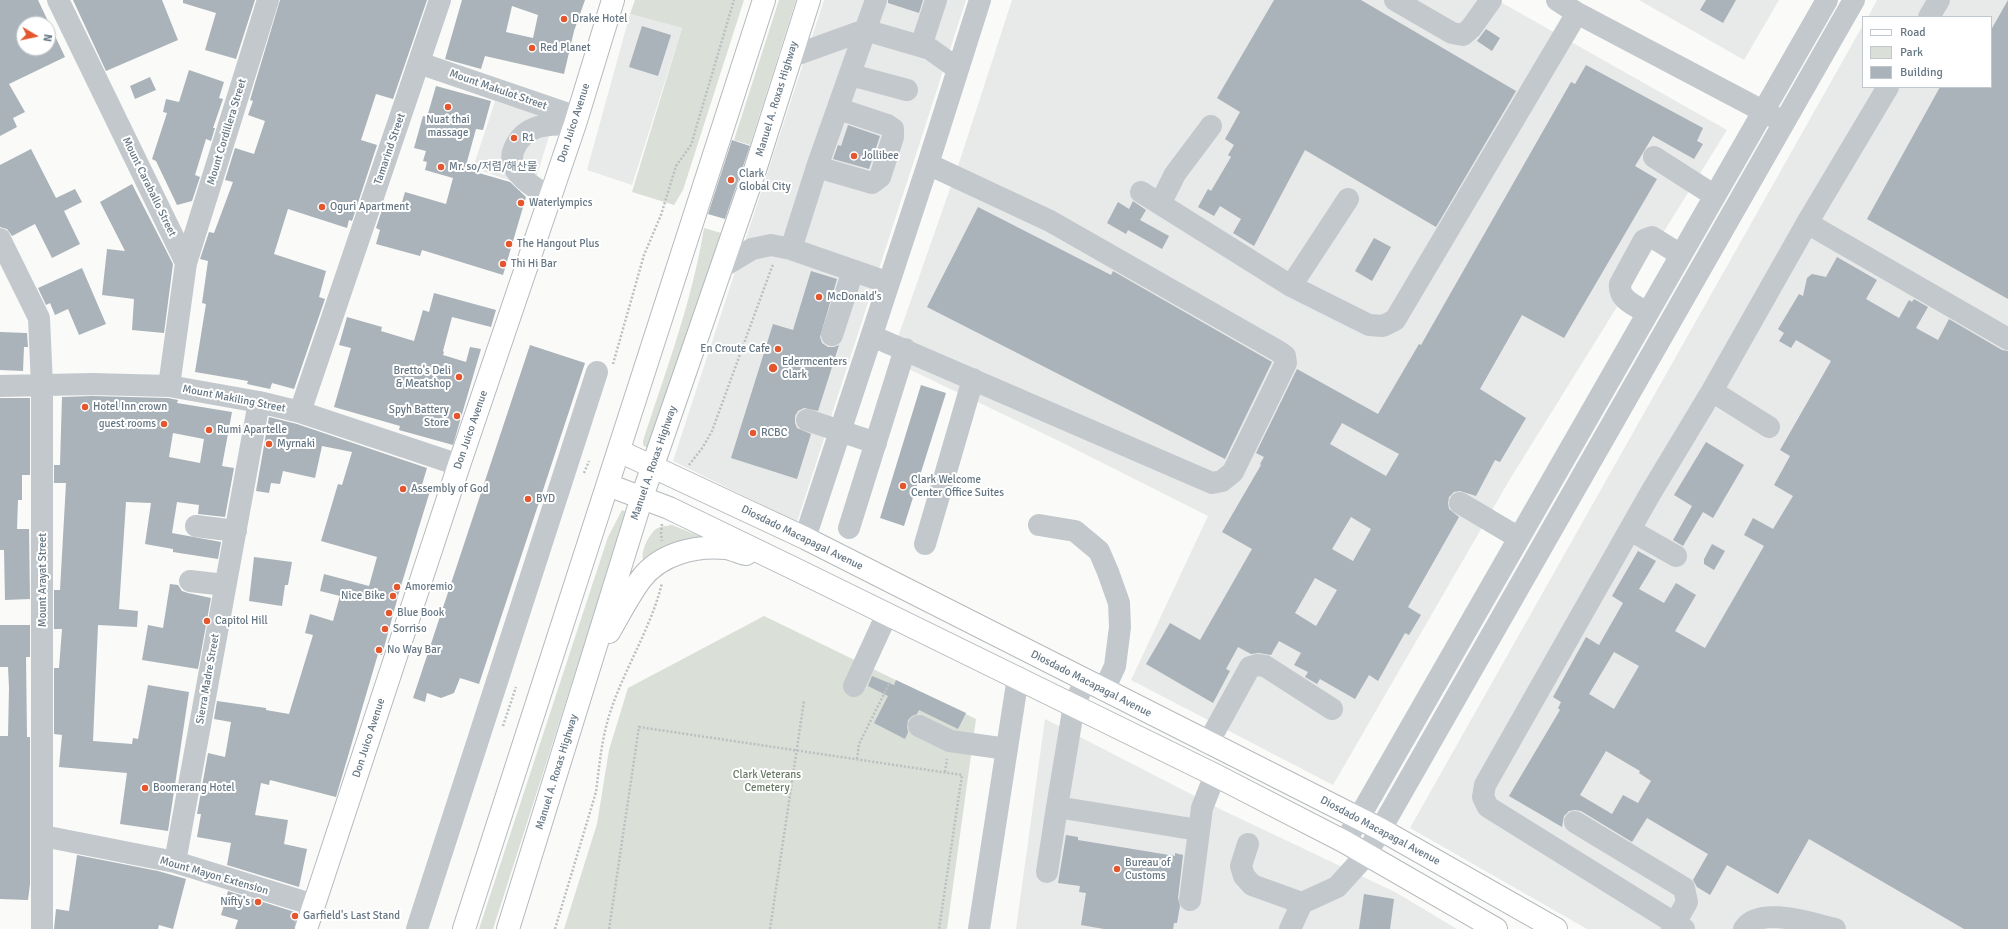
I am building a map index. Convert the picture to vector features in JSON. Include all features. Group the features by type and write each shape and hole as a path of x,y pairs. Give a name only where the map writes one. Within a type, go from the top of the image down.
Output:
{"main road":[{"name":"Don Juico Avenue","path":"306,929 576,121 614,0"},
{"path":"464,929 764,0"},
{"name":"Manuel A. Roxas Highway","path":"508,929 594,656 642,497 755,170 809,0"},
{"name":"Diosdado Macapagal Avenue","path":"619,451 805,538 1380,829 1556,929"},
{"path":"608,485 669,508 1018,677 1215,775 1345,842 1496,929"},
{"path":"594,656 640,580 654,565 673,555 693,549 726,548 798,570"}],"street":[{"name":"Mount Caraballo Street","path":"58,0 186,264"},
{"name":"Mount Cordillera Street","path":"186,264 268,0"},
{"name":"Tamarind Street","path":"300,412 420,63 440,0"},
{"path":"791,249 876,0"},
{"path":"921,46 936,0"},
{"path":"805,538 928,164 980,0"},
{"path":"1395,0 1452,33 1463,34 1471,28 1491,0"},
{"path":"1557,0 1577,13 1764,111 1784,123"},
{"path":"1345,842 1827,0"},
{"path":"1290,929 1302,903 1337,887 1366,854 1854,0"},
{"path":"1930,16 1939,0"},
{"path":"1141,192 1291,286 1369,325 1382,326 1395,320 1577,13"},
{"path":"790,57 866,30 930,49 958,69"},
{"name":"Mount Makulot Street","path":"420,63 576,121"},
{"path":"851,75 907,90"},
{"path":"1575,822 1684,888 1687,902 1677,927 1488,807 1483,797 1486,785 1630,530 1712,391 1807,222 1887,88"},
{"path":"818,167 872,183 880,177 893,137 893,129 887,125 839,109"},
{"path":"550,197 529,184 518,174 513,164 512,154 518,139 525,133 538,126 576,121"},
{"path":"1160,204 1175,174 1211,126"},
{"path":"1654,157 1715,196"},
{"path":"872,336 1212,483 1222,481 1233,472 1286,363 1285,356 1278,351 1050,222 928,164"},
{"path":"1291,286 1348,199"},
{"path":"1807,222 2008,339"},
{"path":"1648,313 1622,296 1619,290 1620,284 1644,240 1652,237 1681,255"},
{"name":"Mount Arayat Street","path":"0,239 39,318 42,386 42,929"},
{"path":"722,267 759,246 771,245 791,249 889,283"},
{"path":"169,386 186,264"},
{"path":"832,335 853,271"},
{"path":"849,528 905,349"},
{"path":"420,928 605,370"},
{"path":"925,544 974,379"},
{"name":"Mount Makiling Street","path":"0,386 92,384 169,386 258,402 300,412 460,465"},
{"path":"1712,391 1769,427"},
{"name":"Sierra Madre Street","path":"175,862 236,531 258,402"},
{"path":"808,420 876,443"},
{"path":"1460,503 1519,538"},
{"path":"1039,524 1075,531 1099,551 1108,572 1119,603 1120,627 1115,666 1104,690"},
{"path":"196,526 236,531"},
{"path":"1630,530 1676,556"},
{"path":"190,581 226,585"},
{"path":"854,686 887,614"},
{"path":"1208,743 1250,667 1257,664 1265,666 1332,709"},
{"path":"979,929 1018,677"},
{"path":"1047,872 1074,705 1085,681"},
{"path":"919,726 950,741 1007,749"},
{"path":"1190,900 1202,808 1215,775"},
{"path":"1057,807 1198,830"},
{"name":"Mount Mayon Extension","path":"43,836 175,862 314,905"},
{"path":"1248,844 1241,866 1244,876 1252,885 1302,903"},
{"path":"1744,929 1747,925 1765,916 1782,917 1835,929"}],"path":[{"path":"605,370 644,255 665,203 676,166 691,145 734,0"},
{"path":"582,478 587,470 590,457"},
{"path":"555,929 596,792 597,773 607,722 655,606 663,580 665,559 661,527"},
{"path":"857,759 859,744 890,682"},
{"path":"770,929 804,701"},
{"path":"609,929 640,727 962,775 939,929"}],"shaded area":[{"path":"824,0 966,0 797,522 673,461"},
{"path":"1012,0 1497,0 1727,130 1510,479 1333,785 1131,680 1208,516 1063,443 890,360 960,160"},
{"path":"1639,0 1779,0 1744,60"},
{"path":"1877,0 2008,0 2008,929 1587,929 1410,828 1862,27 1862,88 1992,88 1992,16 1869,16"},
{"path":"630,14 682,28 632,185 587,170"},
{"path":"495,101 554,120 533,188 473,168"},
{"name":"Bureau of Customs","path":"1045,719 1220,809 1395,892 1457,929 1016,929"}],"green space":[{"path":"635,0 744,0 683,190 674,205 632,192 682,28 630,14"},
{"path":"779,0 796,0 750,145 734,140"},
{"path":"704,228 721,233 649,447 647,448 643,445 643,441 693,283"},
{"path":"622,510 626,512 626,514 493,929 479,929 608,537"},
{"path":"672,525 702,537 703,539 644,561 644,549 653,532 660,527"},
{"name":"Clark Veterans Cemetery","path":"764,616 976,719 947,929 564,929 597,824 609,750 628,688"}],"building":[{"path":"0,0 38,0 46,16 16,16 16,56 56,56 56,38 65,57 9,84 25,112 13,118 17,127 0,136"},
{"path":"73,0 162,0 178,40 106,71"},
{"path":"183,0 255,0 236,59 205,50 216,13 183,3"},
{"path":"280,0 427,0 393,99 376,94 361,140 377,145 352,221 349,220 347,228 288,209 274,254 326,271 319,297 325,299 294,389 272,383 270,389 247,384 248,381 195,372 206,304 202,303 208,261 200,259 209,232 214,233 233,182 225,180 235,148 254,154 265,121 248,115 253,101 250,100"},
{"path":"462,0 585,0 574,31 564,74 485,56 481,69 445,59","holes":["512,6 538,15 533,38 506,32"]},
{"path":"888,0 923,0 919,13 888,3"},
{"path":"1274,0 1361,0 1516,91 1436,227 1305,150 1254,246 1233,233 1241,219 1220,206 1214,216 1198,207 1208,189 1211,191 1231,157 1228,155 1234,145 1225,139 1240,112 1217,98"},
{"path":"1706,0 1736,0 1723,23 1700,10"},
{"path":"2008,0 2008,299 1867,219 1939,88 1992,88 1992,28"},
{"path":"642,26 671,35 658,76 629,67"},
{"path":"1486,29 1500,38 1492,51 1477,41"},
{"path":"1586,65 1703,128 1697,141 1703,144 1694,159 1653,136 1635,166 1657,179 1564,338 1522,315 1480,389 1526,418 1500,462 1495,460 1476,496 1460,491 1454,492 1449,497 1449,509 1459,517 1408,607 1421,615 1409,635 1405,633 1378,681 1369,675 1355,699 1320,679 1317,684 1305,677 1308,672 1294,665 1301,653 1279,641 1271,655 1259,653 1251,654 1238,647 1226,669 1230,671 1213,703 1146,664 1170,623 1200,640 1252,549 1222,532 1261,465 1260,464 1264,457 1256,453 1297,369 1378,414 1419,344 1421,345 1571,82 1575,84","holes":["1342,423 1399,454 1386,476 1330,444","1351,517 1371,529 1353,561 1332,549","1315,578 1337,590 1316,626 1295,613"]},
{"path":"189,70 224,82 219,98 223,99 213,128 215,128 211,141 206,139 195,175 200,177 192,201 177,205 156,161 152,159 167,113 163,112 166,99 179,102"},
{"path":"150,77 156,90 135,99 130,86"},
{"path":"436,86 491,101 483,130 476,129 465,169 510,182 526,197 503,275 422,250 420,256 376,244 380,230 376,228 384,204 400,209 405,192 446,204 453,178 425,170 427,162 423,161 426,151 414,148 423,116 427,117"},
{"path":"848,125 880,136 869,169 833,159 838,145 841,146"},
{"name":"Clark Global City","path":"732,140 750,146 725,219 708,214"},
{"path":"31,149 56,198 75,189 82,202 64,211 80,244 52,258 35,224 12,236 7,229 0,227 0,165"},
{"path":"132,184 173,264 164,333 132,330 134,299 102,295 107,249 125,251 100,202"},
{"path":"1133,201 1146,210 1140,220 1169,236 1162,249 1128,230 1126,234 1107,223 1118,202 1129,209"},
{"path":"978,207 1111,275 1113,271 1272,362 1225,459 927,307"},
{"path":"1374,238 1391,247 1372,281 1355,271"},
{"path":"1837,257 1877,280 1866,299 1899,318 1909,300 1912,302 1914,299 1928,307 1916,328 1938,340 1949,319 2002,350 2008,351 2008,929 1964,929 1809,839 1778,894 1727,865 1710,895 1697,887 1693,880 1708,854 1647,818 1632,842 1581,811 1569,811 1564,816 1562,827 1509,796 1560,710 1558,708 1561,702 1553,697 1586,637 1599,645 1623,603 1612,596 1638,551 1656,561 1639,589 1664,603 1676,583 1696,595 1675,631 1705,648 1764,546 1744,535 1753,518 1773,529 1793,496 1774,485 1790,456 1780,450 1831,361 1796,340 1791,348 1779,341 1784,333 1778,329 1799,294 1803,296 1807,278 1812,274 1826,277","holes":["1614,652 1639,666 1614,709 1589,694","1606,751 1640,771 1639,773 1651,781 1638,803 1623,795 1612,814 1580,795"]},
{"path":"82,268 106,324 79,335 68,309 55,315 50,303 46,305 38,288"},
{"path":"811,271 837,279 820,337 822,343 828,347 839,345 818,411 804,408 798,411 795,416 797,428 811,434 797,479 731,458 773,324 793,330"},
{"path":"434,293 496,310 491,327 452,317 443,355 466,362 470,347 481,349 453,445 399,430 400,426 334,407 351,348 339,345 347,317 382,327 381,331 414,341 423,310 429,312"},
{"path":"0,332 27,333 28,347 24,347 23,371 0,370"},
{"path":"530,345 585,363 479,684 460,678 454,693 441,698 427,693 425,702 413,698"},
{"name":"Clark Welcome Center Office Suites","path":"921,385 946,393 904,526 880,518"},
{"path":"92,396 168,398 178,400 177,403 232,412 222,466 234,468 225,517 198,514 199,505 177,502 172,533 221,542 218,559 173,552 173,549 145,544 151,503 126,502 119,609 138,611 137,627 98,625 93,741 132,744 133,738 138,739 148,685 189,692 168,831 120,824 127,773 59,767 62,735 54,734 54,668 59,668 62,629 54,629 54,590 60,590 66,483 54,483 54,465 60,465 62,397","holes":["173,433 204,439 200,463 169,457"]},
{"path":"0,398 30,398 30,475 22,475 22,500 18,500 17,529 29,529 30,599 5,600 4,550 0,550"},
{"path":"269,417 297,424 427,468 421,488 430,491 400,589 382,655 378,654 336,797 270,780 269,785 261,783 255,815 288,820 284,844 307,849 299,887 227,865 231,843 197,837 201,814 197,814 208,753 225,757 231,722 214,719 217,701 266,708 266,710 289,714 313,635 305,633 310,614 333,621 340,596 320,591 324,574 369,586 377,557 321,541 338,484 342,485 352,452 322,446 315,478 283,471 280,484 271,483 269,493 256,491"},
{"path":"1706,442 1744,465 1713,518 1703,512 1683,546 1673,540 1692,506 1674,495"},
{"path":"1712,544 1725,551 1714,570 1704,564 1704,559"},
{"path":"254,557 292,562 288,585 285,585 282,606 249,601"},
{"path":"170,584 178,585 182,591 211,598 198,669 142,660 148,625 163,628"},
{"path":"0,625 30,625 30,657 26,657 27,737 30,737 30,884 28,900 0,899 0,736 8,736 9,688 8,667 0,667"},
{"path":"872,676 894,685 896,680 966,713 958,729 919,710 917,714 908,720 908,732 905,739 874,723 888,696 868,686"},
{"path":"1066,835 1078,837 1078,840 1175,856 1175,853 1183,855 1178,898 1180,906 1177,923 1174,923 1173,929 1104,929 1081,925 1086,893 1079,892 1080,886 1058,883"},
{"path":"77,855 158,871 186,879 173,929 159,925 158,929 54,929 56,909 69,911"},
{"path":"228,891 298,913 294,929 235,929 238,920 221,915"},
{"path":"1364,894 1394,899 1390,929 1359,929"}],"place":[{"name":"Drake Hotel","path":"564,19"},
{"name":"Red Planet","path":"532,48"},
{"name":"Nuat thai massage","path":"448,107"},
{"name":"R1","path":"514,138"},
{"name":"Jollibee","path":"854,156"},
{"name":"Mr. so/저렴/해산물","path":"441,167"},
{"name":"Clark Global City","path":"731,180"},
{"name":"Waterlympics","path":"521,203"},
{"name":"Oguri Apartment","path":"322,207"},
{"name":"The Hangout Plus","path":"509,244"},
{"name":"Thi Hi Bar","path":"503,264"},
{"name":"McDonald's","path":"819,297"},
{"name":"En Croute Cafe","path":"778,349"},
{"name":"Edermcenters Clark","path":"773,368"},
{"name":"Bretto's Deli & Meatshop","path":"459,377"},
{"name":"Hotel Inn crown","path":"85,407"},
{"name":"Spyh Battery Store","path":"457,416"},
{"name":"guest rooms","path":"164,424"},
{"name":"Rumi Apartelle","path":"209,430"},
{"name":"RCBC","path":"753,433"},
{"name":"Myrnaki","path":"269,444"},
{"name":"Clark Welcome Center Office Suites","path":"903,486"},
{"name":"Assembly of God","path":"403,489"},
{"name":"BYD","path":"528,499"},
{"name":"Amoremio","path":"397,587"},
{"name":"Nice Bike","path":"393,596"},
{"name":"Blue Book","path":"389,613"},
{"name":"Capitol Hill","path":"207,621"},
{"name":"Sorriso","path":"385,629"},
{"name":"No Way Bar","path":"379,650"},
{"name":"Boomerang Hotel","path":"145,788"},
{"name":"Bureau of Customs","path":"1117,869"},
{"name":"Nifty's","path":"258,902"},
{"name":"Garfield's Last Stand","path":"295,916"}]}
